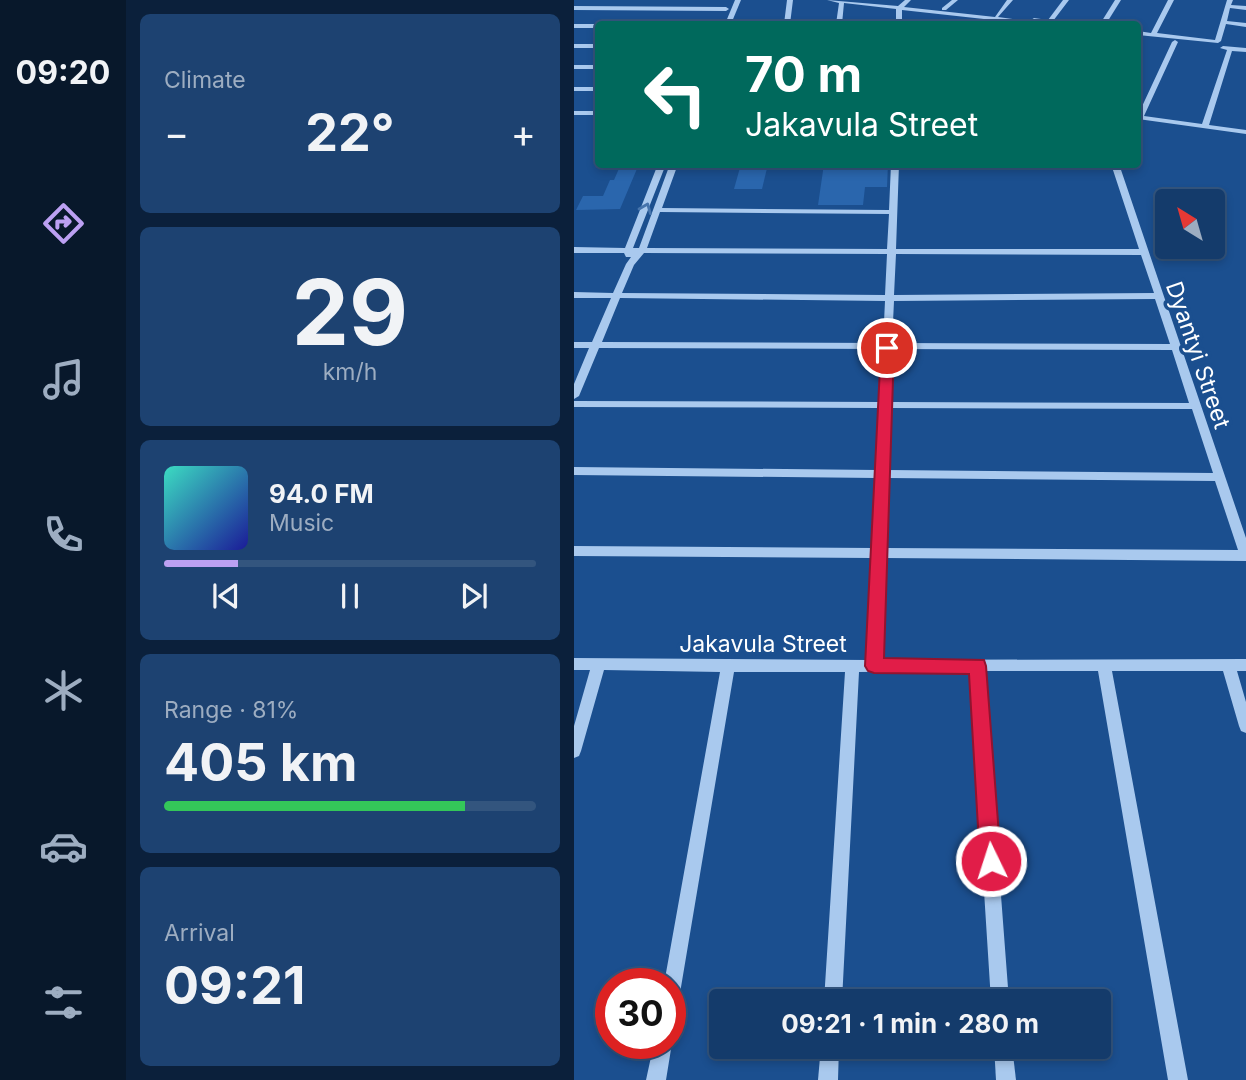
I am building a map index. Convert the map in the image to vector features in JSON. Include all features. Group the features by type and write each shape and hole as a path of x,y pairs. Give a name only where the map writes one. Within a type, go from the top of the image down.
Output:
{"street":[{"path":"723,21 729,0"},
{"path":"729,21 738,0"},
{"path":"787,21 790,0"},
{"path":"830,0 903,4 1007,21"},
{"path":"866,0 1040,21"},
{"path":"944,9 955,0"},
{"path":"997,16 1010,0"},
{"path":"1050,21 1066,0"},
{"path":"1105,21 1118,0"},
{"path":"1153,35 1171,0"},
{"path":"839,21 842,2"},
{"path":"1205,127 1223,22 1230,3 1246,8"},
{"path":"574,8 726,9"},
{"path":"1223,22 1246,25"},
{"path":"574,26 595,26"},
{"path":"1141,35 1220,45"},
{"path":"1141,35 1246,48"},
{"path":"1141,113 1175,41"},
{"path":"574,46 595,46"},
{"path":"574,67 595,67"},
{"path":"574,89 595,89"},
{"path":"574,113 595,113"},
{"path":"1141,117 1246,132"},
{"path":"631,264 628,250 660,168"},
{"path":"574,396 631,264 642,250 673,168"},
{"path":"874,666 895,168"},
{"name":"Dyantyi Street","path":"1116,168 1142,252 1246,556"},
{"path":"657,210 893,212"},
{"path":"574,250 1142,252"},
{"path":"574,295 889,298 1157,296"},
{"path":"574,345 1174,347"},
{"path":"574,404 1195,406"},
{"path":"574,471 1219,477"},
{"path":"574,551 1246,556"},
{"name":"Jakavula Street","path":"574,664 1246,664"},
{"path":"574,751 599,664"},
{"path":"834,989 852,665"},
{"path":"1104,665 1178,1080"},
{"path":"1228,665 1246,726"},
{"path":"675,968 728,666"},
{"path":"977,666 999,989"},
{"path":"656,1080 660,1059"},
{"path":"828,1080 829,1059"},
{"path":"1004,1059 1006,1080"}],"building":[{"path":"619,168 637,168 620,209 576,210 583,196 603,196 610,180 614,180"},
{"path":"740,168 767,168 762,189 734,189"},
{"path":"823,168 888,168 887,187 865,187 863,205 818,205"}],"route":[{"path":"887,348 874,666 977,666 991,861"}]}
